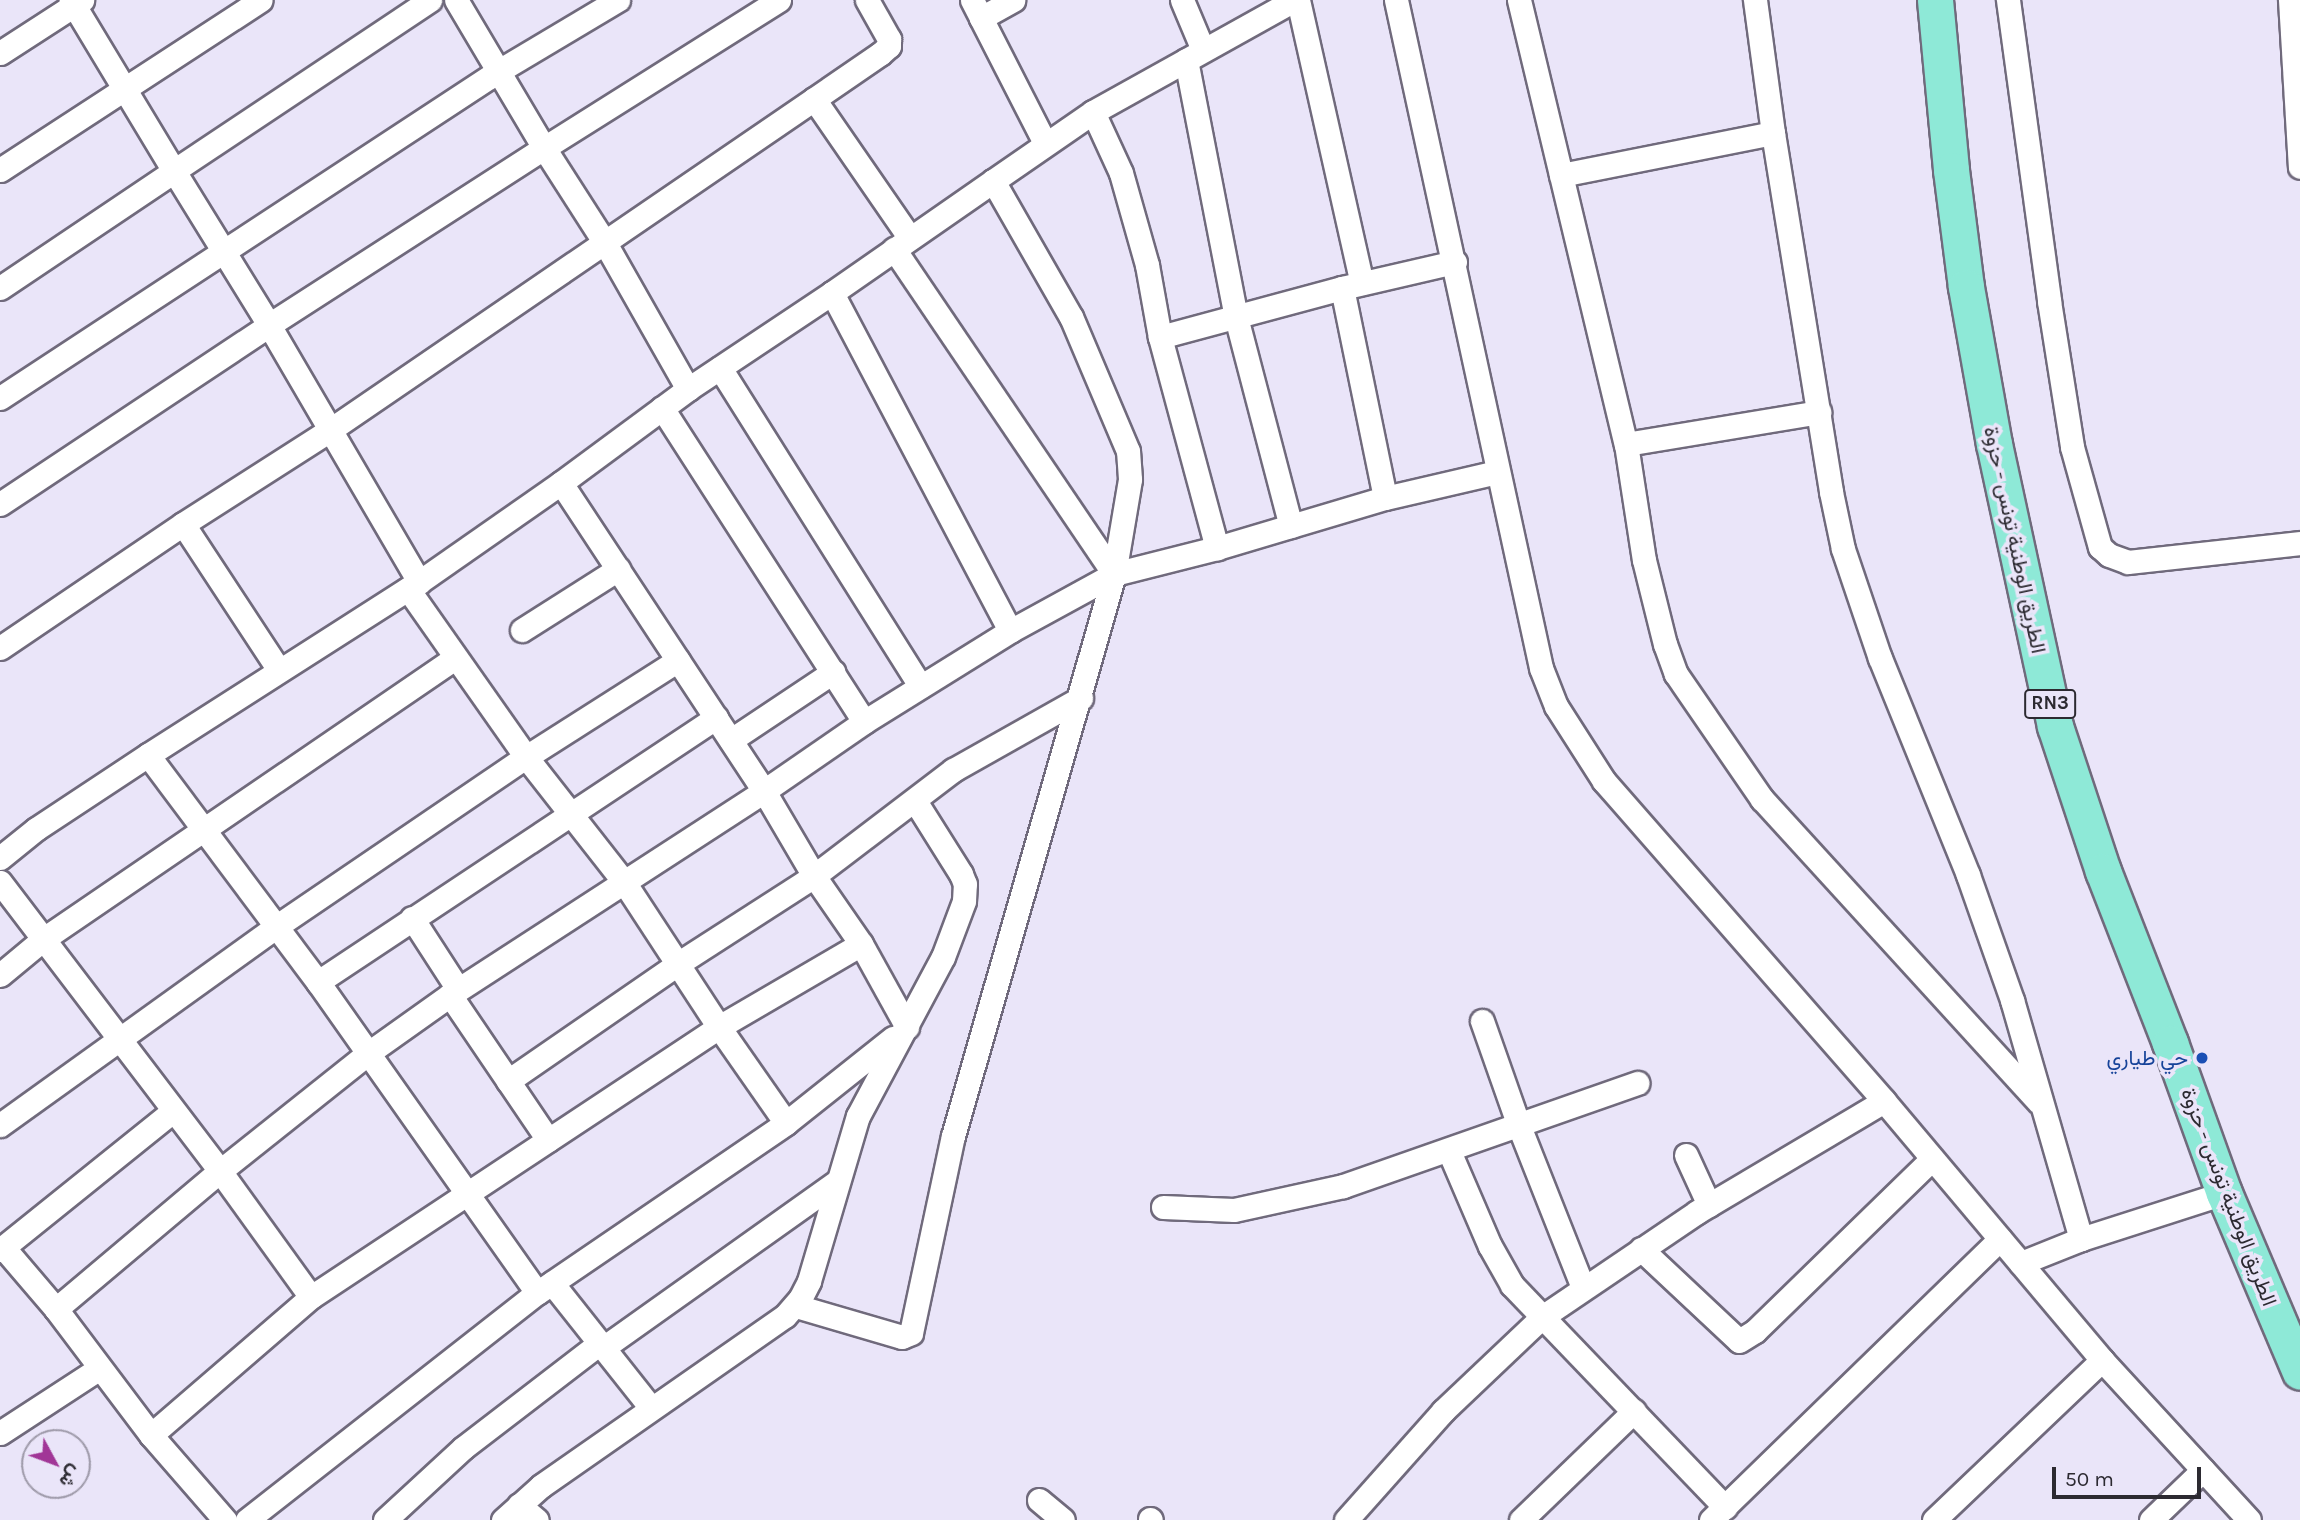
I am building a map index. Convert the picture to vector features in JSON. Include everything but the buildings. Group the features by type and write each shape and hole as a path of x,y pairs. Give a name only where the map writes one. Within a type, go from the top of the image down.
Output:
{"main road":[{"name":"الطريق الوطنية تونس - حزوة","path":"1935,0 1951,170 1966,287 1996,457 2055,726 2102,872 2170,1043 2224,1194 2300,1372"}],"street":[{"path":"0,170 261,0"},
{"path":"0,288 430,0"},
{"path":"456,0 496,72 606,243 688,389"},
{"path":"0,398 496,72 618,0"},
{"path":"0,504 269,325 779,0"},
{"path":"0,648 183,524 330,430 606,243 889,46 885,30 867,0"},
{"path":"1013,0 976,9 1045,143"},
{"path":"1182,0 1195,55 1236,317 1291,526"},
{"path":"0,858 36,829 413,585 561,483 688,389 832,293 1045,143 1093,112 1296,0 1352,285 1385,498"},
{"path":"1396,0 1541,668 1556,706 1604,781 1884,1101 2102,1360 2249,1520"},
{"path":"1519,0 1626,444 1644,561 1676,674 1762,799 2042,1105"},
{"path":"1755,0 1773,133 1831,492 1843,549 1880,658 1968,875 2012,1000 2081,1239"},
{"path":"2008,0 2070,434 2100,547 2109,555 2128,562 2300,543"},
{"path":"2290,0 2300,11"},
{"path":"2290,0 2300,167"},
{"path":"0,53 76,2 330,430 455,658 526,757 624,882 786,1123"},
{"path":"814,99 902,244 1114,574"},
{"path":"1093,112 1121,173 1147,265 1160,337 1217,548"},
{"path":"1561,175 1773,133"},
{"path":"796,1306 902,1337 911,1333 954,1136 1081,698 1114,574 1130,479 1128,451 1071,317 993,181"},
{"path":"1160,337 1352,285 1455,262"},
{"path":"832,293 1010,631"},
{"path":"720,368 920,686"},
{"path":"662,408 864,722"},
{"path":"1626,444 1819,412"},
{"path":"55,1308 367,1054 454,992 764,791 864,722 1010,631 1114,574 1217,548 1385,498 1497,472"},
{"path":"561,483 764,791 814,876 861,944 906,1027"},
{"path":"183,524 279,670"},
{"path":"522,630 618,569"},
{"path":"0,975 42,940 455,658"},
{"path":"0,1125 277,926 526,757 678,660"},
{"path":"731,740 833,672"},
{"path":"508,1081 679,963 814,876 953,771 1081,698"},
{"path":"318,982 570,812 716,718"},
{"path":"148,755 318,982 467,1192 544,1288 601,1345 651,1408"},
{"path":"511,1512 651,1408 785,1317 796,1306 809,1281 837,1182 867,1094 943,957 964,901 965,884 915,801"},
{"path":"0,882 220,1171 311,1297"},
{"path":"412,918 508,1081 548,1140"},
{"path":"151,1435 311,1297 719,1027 861,944"},
{"path":"1482,1021 1519,1126 1583,1289"},
{"path":"247,1520 544,1288 786,1123 906,1027"},
{"path":"1163,1208 1234,1210 1276,1203 1343,1186 1449,1152 1637,1083"},
{"path":"1346,1520 1443,1411 1542,1317 1709,1205 1884,1101"},
{"path":"173,1111 2,1248 55,1308 98,1369 151,1435 225,1520"},
{"path":"1449,1152 1490,1246 1512,1285 1634,1410 1718,1513 2000,1239"},
{"path":"1686,1154 1709,1205"},
{"path":"1641,1249 1739,1341 1755,1331 1932,1159"},
{"path":"385,1520 463,1448 601,1345 837,1182"},
{"path":"2021,1263 2081,1239 2224,1194"},
{"path":"1934,1520 2102,1360"},
{"path":"0,1433 98,1369"},
{"path":"1521,1520 1634,1410"},
{"path":"2151,1520 2203,1470"},
{"path":"1038,1500 1063,1520"},
{"path":"511,1512 537,1520"}],"place":[{"name":"حي طياري","path":"2202,1058"}]}
